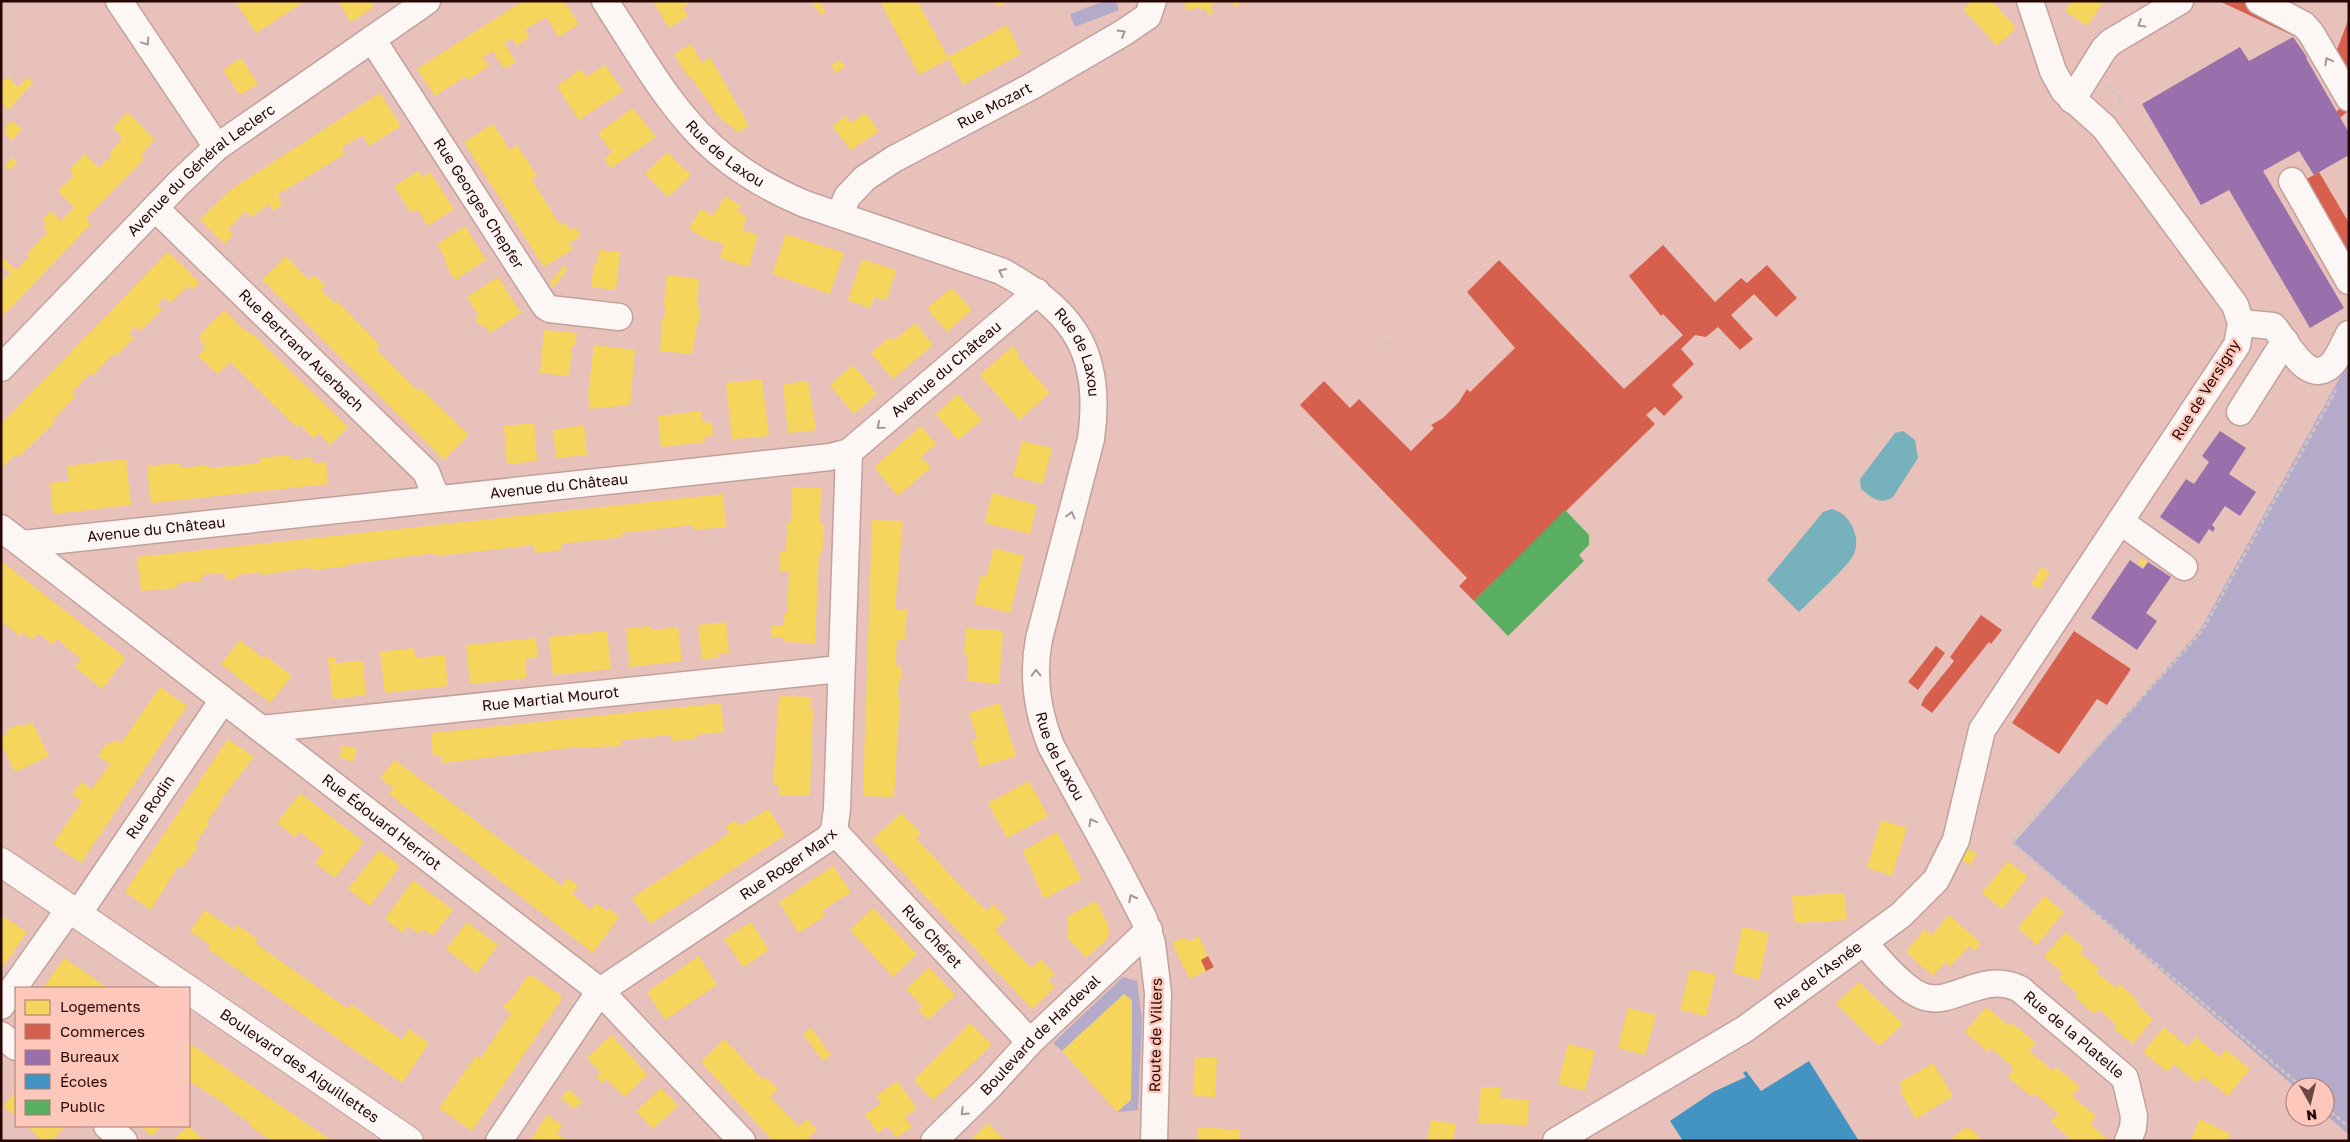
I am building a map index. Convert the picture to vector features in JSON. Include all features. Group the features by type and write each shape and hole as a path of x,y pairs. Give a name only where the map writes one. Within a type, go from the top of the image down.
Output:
{"main road":[{"name":"Boulevard des Aiguillettes","path":"1,862 184,987"},
{"name":"Boulevard des Aiguillettes","path":"190,991 410,1141"}],"street":[{"path":"119,1 217,148"},
{"name":"Avenue du Général Leclerc","path":"1,368 155,208 217,148 427,1"},
{"name":"Rue de Laxou","path":"606,1 674,108 704,141 738,169 774,191 1001,271 1037,292 1078,334 1092,369 1094,402 1091,439 1036,655 1036,692 1044,728 1058,761 1149,930"},
{"name":"Rue Mozart","path":"840,215 847,197 865,178 894,159 1082,57 1139,23 1148,16 1153,1"},
{"name":"Rue de Versigny","path":"1982,730 2231,355 2237,345 2241,323 2235,305 2120,146 2076,93 2058,81 2030,1"},
{"path":"2076,93 2104,49 2111,42 2180,1"},
{"path":"2259,1 2304,25 2318,43 2349,98"},
{"name":"Rue Georges Chepfer","path":"372,39 545,306 550,309 619,317"},
{"path":"2292,180 2349,281"},
{"name":"Rue Bertrand Auerbach","path":"155,208 426,472 437,499"},
{"name":"Avenue du Château","path":"22,544 830,457 849,452 1037,292"},
{"path":"2241,323 2273,326 2299,362 2314,371 2324,369 2332,364 2349,334"},
{"path":"2240,412 2284,341"},
{"name":"Rue Roger Marx","path":"499,1141 600,991 827,839 834,831 837,809 840,669 849,452"},
{"path":"2120,522 2184,567"},
{"name":"Rue Édouard Herriot","path":"1,528 600,991 742,1141"},
{"name":"Rue Martial Mourot","path":"260,729 840,669"},
{"name":"Rue Rodin","path":"16,987 74,911 223,700"},
{"name":"Rue de l'Asnée","path":"1556,1141 1745,1029 1865,942 1920,898 1936,880 1947,862 1963,818 1982,730"},
{"name":"Rue Chéret","path":"834,831 1030,1042"},
{"name":"Boulevard de Hardeval","path":"934,1141 983,1094 1030,1042 1149,930"},
{"name":"Route de Villers","path":"1149,930 1156,966 1158,993 1154,1141"},
{"name":"Rue de la Platelle","path":"1865,942 1880,962 1922,996 1944,996 1992,983 2003,982 2020,989 2125,1078 2134,1116 2133,1128 2128,1141"},
{"name":"Rue Rodin","path":"1,1006 15,988"},
{"path":"1,1034 15,1047"},
{"path":"108,1127 124,1141"}],"path":[{"path":"1388,342 1394,347"},
{"path":"2290,1077 2011,842 2202,631 2339,384"},
{"path":"2335,1116 2349,1128"}],"shaded area":[{"path":"1104,1 1116,1 1119,10 1075,27 1070,14"},
{"path":"2349,361 2349,1135 2335,1123 2335,1077 2285,1078 2014,843 2200,630"},
{"path":"1123,977 1137,981 1142,1019 1138,1110 1117,1112 1131,1099 1132,1001 1124,994 1062,1051 1053,1043"}],"water":[{"path":"1903,431 1915,440 1918,458 1893,497 1880,501 1861,489 1860,479 1895,433"},
{"path":"1832,509 1844,515 1852,526 1856,541 1855,552 1844,568 1799,612 1767,580 1823,512"}],"building: Logements":[{"path":"235,1 306,1 256,33"},
{"path":"338,1 370,1 374,7 351,22"},
{"path":"523,1 564,1 579,24 559,37 546,17 525,30 529,37 517,46 512,38 504,43 516,62 504,69 493,51 483,57 489,66 468,80 466,76 435,96 417,69"},
{"path":"653,1 693,1 683,7 688,16 669,28"},
{"path":"812,1 819,1 826,12 821,15"},
{"path":"880,1 917,1 948,57 1007,25 1021,54 963,85 949,59 919,75"},
{"path":"995,1 1009,1 998,7"},
{"path":"1184,1 1219,2 1211,4 1213,13 1208,15 1206,8 1201,10 1199,7 1187,11"},
{"path":"1232,1 1238,1 1239,5 1234,7"},
{"path":"1972,1 1992,1 2016,28 1997,46 1963,9"},
{"path":"2072,1 2104,1 2087,26 2065,11"},
{"path":"691,44 702,63 710,57 749,126 738,132 719,117 690,76 688,77 674,54"},
{"path":"241,58 258,84 240,95 223,70"},
{"path":"840,60 845,67 836,73 831,65"},
{"path":"605,65 623,91 579,120 557,86 581,69 586,77"},
{"path":"9,77 18,87 28,77 33,83 8,110 1,102 1,82"},
{"path":"380,93 401,126 369,146 362,135 341,148 345,154 277,195 283,204 273,211 269,204 251,217 246,211 228,229 233,235 224,244 200,219 233,188"},
{"path":"633,108 656,137 611,168 604,159 612,152 598,133"},
{"path":"127,112 155,139 141,155 144,159 86,218 91,224 1,318 1,282 11,272 1,266 1,256 16,270 29,257 27,254 48,232 43,227 46,223 42,219 51,211 61,221 74,207 58,191 74,175 69,170 85,154 99,168 112,155 110,152 123,138 113,128"},
{"path":"865,113 879,131 851,150 832,126 846,116 851,123"},
{"path":"12,121 22,129 12,140 6,135 6,126"},
{"path":"493,124 510,150 517,145 537,176 532,180 560,225 565,222 570,230 576,227 581,236 569,243 573,249 544,267 464,142"},
{"path":"667,152 691,175 668,197 645,174"},
{"path":"12,157 17,162 10,170 5,166"},
{"path":"418,171 422,177 430,172 454,209 428,226 417,209 411,213 394,186"},
{"path":"725,196 741,206 738,211 747,217 742,230 758,235 749,267 720,258 724,244 704,238 689,228 701,209 713,216"},
{"path":"465,226 486,260 455,280 445,264 447,262 437,244"},
{"path":"786,234 844,253 830,294 772,274"},
{"path":"599,250 620,252 616,290 591,287 594,264 597,263"},
{"path":"168,252 200,283 192,290 188,286 170,303 164,297 157,305 162,309 141,331 136,326 129,334 134,338 116,356 113,354 92,376 89,374 72,393 76,396 52,421 54,423 19,457 16,454 1,469 1,424"},
{"path":"286,256 309,280 314,275 325,285 321,290 334,303 337,301 380,345 376,349 418,391 420,388 469,435 444,460 262,280"},
{"path":"862,259 896,270 887,300 875,297 870,308 848,300"},
{"path":"563,266 568,268 553,288 550,283"},
{"path":"667,275 699,279 697,307 700,309 699,324 697,324 692,354 660,351 662,320 664,319 666,306 664,305"},
{"path":"498,277 521,313 490,333 484,325 481,327 475,319 479,316 467,297"},
{"path":"952,288 972,310 947,332 927,308"},
{"path":"224,310 243,329 255,336 348,427 330,445 319,433 313,438 299,424 296,427 230,362 218,374 198,356 205,348 199,336"},
{"path":"915,323 933,345 893,379 871,353 890,337 893,341"},
{"path":"544,330 577,333 575,346 572,346 569,376 540,373"},
{"path":"594,345 635,350 630,405 590,409 588,393"},
{"path":"1013,346 1019,353 1017,356 1050,393 1019,420 980,375"},
{"path":"853,365 877,394 854,414 830,385"},
{"path":"762,379 769,436 732,439 726,383"},
{"path":"808,381 816,430 788,433 783,384"},
{"path":"958,394 982,420 958,440 936,414"},
{"path":"701,411 703,423 712,422 713,436 704,437 705,442 661,447 658,416"},
{"path":"534,423 537,461 507,464 504,426"},
{"path":"584,425 587,455 556,458 553,430"},
{"path":"921,426 936,444 921,457 931,467 898,496 874,467"},
{"path":"1022,441 1052,448 1043,484 1013,476"},
{"path":"290,455 291,460 312,457 313,463 326,462 328,484 151,503 147,466 180,463 181,468 207,465 207,468 260,463 260,458"},
{"path":"126,459 131,505 53,514 50,483 69,481 67,466"},
{"path":"792,487 821,488 820,523 824,523 822,554 819,554 815,643 783,642 783,637 771,637 771,626 783,625 784,614 787,614 789,571 780,571 780,552 786,552 787,522 791,522"},
{"path":"992,493 1037,505 1030,534 985,523"},
{"path":"723,494 726,527 693,530 693,525 621,533 622,537 561,544 562,550 535,553 534,545 436,556 435,553 349,564 349,566 312,570 311,567 262,575 262,572 237,575 237,578 225,580 225,573 201,575 202,581 177,583 178,588 141,591 137,557"},
{"path":"872,520 903,521 895,609 907,610 905,640 897,640 896,666 902,667 902,680 899,679 898,698 900,698 894,797 863,796"},
{"path":"994,548 1024,556 1010,613 974,604 981,575 986,577"},
{"path":"2142,558 2148,562 2144,567 2138,563"},
{"path":"1,561 126,658 102,689 75,667 81,659 57,639 52,644 38,633 32,640 23,632 20,636 1,621"},
{"path":"2041,567 2050,572 2040,589 2031,584"},
{"path":"726,622 729,653 718,654 719,658 702,659 698,625"},
{"path":"650,626 651,630 678,627 682,661 630,667 626,629"},
{"path":"966,628 1003,631 999,684 967,681 968,655 964,654"},
{"path":"607,631 611,669 553,675 549,637"},
{"path":"536,638 538,657 525,659 527,678 470,684 466,645"},
{"path":"240,640 264,659 266,656 292,676 270,703 221,664"},
{"path":"414,648 415,658 445,655 448,686 385,693 380,652"},
{"path":"336,657 336,663 363,661 366,695 333,699 328,658"},
{"path":"160,687 187,706 81,863 53,844 82,801 72,794 81,782 92,789 110,764 98,756 105,745 117,740 121,743"},
{"path":"779,696 811,697 810,709 813,708 810,796 779,795 779,786 773,785"},
{"path":"721,703 724,732 695,735 696,739 671,741 671,735 621,740 622,746 569,748 442,763 441,756 433,756 431,733"},
{"path":"1000,703 1016,756 980,767 972,740 977,739 969,713"},
{"path":"32,722 49,756 15,772 1,744 1,737 8,734 6,730 20,724 21,727"},
{"path":"228,739 254,757 220,801 207,822 209,824 195,844 198,846 183,868 178,866 151,910 125,892"},
{"path":"343,745 357,749 353,762 339,757"},
{"path":"395,760 562,886 568,878 578,886 572,894 591,910 596,903 607,911 609,908 619,917 593,953 389,794 393,788 380,778"},
{"path":"1029,781 1048,816 1007,838 988,803"},
{"path":"300,793 364,842 335,878 315,863 324,851 300,832 295,837 277,823"},
{"path":"768,809 785,835 650,924 632,898 730,833 725,827 736,820 740,826"},
{"path":"901,813 921,833 916,838 956,881 987,911 994,904 1007,918 995,930 1031,968 1041,959 1055,974 1048,980 1055,987 1032,1009 872,840"},
{"path":"1881,820 1907,828 1892,876 1867,868"},
{"path":"1057,832 1082,879 1044,899 1023,851"},
{"path":"1967,848 1977,854 1971,865 1961,860"},
{"path":"379,850 400,866 370,906 348,889"},
{"path":"2008,861 2028,877 2002,909 1982,893"},
{"path":"833,866 851,892 822,911 825,916 799,933 779,902"},
{"path":"413,880 453,910 433,936 423,929 419,934 408,926 403,933 385,919"},
{"path":"1844,893 1847,920 1795,923 1792,896"},
{"path":"2044,896 2064,912 2037,945 2018,928"},
{"path":"1096,901 1109,927 1108,938 1086,958 1068,938 1068,916"},
{"path":"873,908 917,954 893,977 850,930"},
{"path":"205,910 234,930 237,925 258,939 255,943 348,1009 351,1004 402,1040 409,1029 429,1043 402,1083 208,949 210,945 190,931"},
{"path":"1,915 27,932 3,967 1,966"},
{"path":"1949,915 1981,943 1975,951 1969,946 1950,967 1945,962 1933,976 1906,952 1925,929 1931,935"},
{"path":"467,922 498,945 477,973 446,949"},
{"path":"751,922 769,950 743,967 724,939"},
{"path":"1742,927 1769,933 1759,980 1733,973"},
{"path":"2065,932 2084,948 2080,953 2099,968 2096,972 2116,988 2119,984 2138,1000 2136,1003 2153,1019 2133,1044 2114,1029 2117,1025 2098,1009 2094,1014 2075,997 2078,994 2059,978 2063,973 2044,957"},
{"path":"1199,936 1208,956 1201,960 1206,971 1190,979 1172,943 1185,937 1188,942"},
{"path":"699,956 717,985 665,1020 647,992"},
{"path":"64,958 106,987 44,987"},
{"path":"929,967 955,995 928,1020 918,1010 922,1006 906,989"},
{"path":"1690,969 1716,975 1706,1016 1680,1010"},
{"path":"528,975 530,977 531,975 563,997 472,1131 439,1108 476,1056 480,1059 511,1013 503,1007 509,1000 514,1001 511,1000"},
{"path":"1859,982 1903,1024 1879,1046 1836,1004"},
{"path":"1124,994 1132,1000 1131,1100 1117,1112 1062,1051"},
{"path":"1986,1007 2009,1026 2012,1023 2036,1043 2029,1051 2053,1071 2056,1067 2080,1087 2072,1096 2096,1116 2090,1124 2109,1141 2073,1141 2051,1122 2058,1113 2034,1093 2032,1097 2008,1077 2014,1068 1991,1048 1988,1052 1965,1032"},
{"path":"1628,1008 1656,1015 1645,1055 1618,1048"},
{"path":"970,1023 992,1045 933,1100 914,1080"},
{"path":"2164,1027 2188,1047 2196,1037 2220,1057 2226,1050 2250,1069 2228,1096 2203,1076 2197,1083 2174,1064 2167,1072 2143,1052"},
{"path":"811,1028 831,1055 823,1061 803,1034"},
{"path":"611,1035 648,1075 624,1097 607,1079 602,1083 596,1077 601,1073 587,1058"},
{"path":"724,1039 763,1080 766,1077 778,1089 770,1097 799,1127 807,1119 817,1130 809,1137 813,1141 773,1141 701,1062"},
{"path":"190,1044 332,1141 268,1141 269,1139 249,1125 250,1123 228,1108 230,1107 190,1082"},
{"path":"1568,1044 1595,1051 1585,1091 1558,1084"},
{"path":"1195,1057 1217,1058 1215,1097 1193,1096"},
{"path":"1933,1063 1953,1096 1916,1119 1900,1091 1903,1090 1899,1083"},
{"path":"897,1081 917,1108 905,1117 912,1127 896,1138 888,1126 878,1133 865,1115 881,1103 876,1096"},
{"path":"1481,1087 1501,1087 1500,1098 1529,1100 1528,1125 1478,1123"},
{"path":"661,1088 678,1106 653,1129 636,1111"},
{"path":"569,1089 582,1102 574,1109 561,1098"},
{"path":"15,1092 15,1116 3,1106"},
{"path":"547,1115 562,1125 557,1134 567,1141 530,1141"},
{"path":"2200,1119 2230,1134 2227,1141 2190,1141"},
{"path":"1431,1120 1456,1124 1453,1141 1427,1141"},
{"path":"988,1123 1005,1141 970,1141"},
{"path":"27,1127 64,1127 52,1141 43,1141"},
{"path":"141,1127 160,1127 152,1136"},
{"path":"189,1127 205,1141 172,1141"},
{"path":"1198,1127 1240,1130 1239,1141 1197,1141"},
{"path":"1964,1128 1972,1129 1982,1141 1949,1141"}],"building: Commerces":[{"path":"2219,1 2260,1 2301,21 2294,36"},
{"path":"2349,18 2349,66 2333,60"},
{"path":"2349,100 2349,110 2340,118 2336,112"},
{"path":"2319,172 2349,223 2349,256 2305,180"},
{"path":"1663,245 1715,302 1741,278 1747,283 1767,265 1797,298 1776,317 1754,294 1731,315 1753,339 1740,350 1718,327 1706,337 1695,335 1681,349 1694,364 1672,385 1683,397 1664,416 1655,407 1646,415 1655,424 1474,601 1459,586 1467,578 1300,405 1324,381 1350,408 1359,399 1411,451 1434,428 1431,425 1443,418 1459,402 1467,389 1470,392 1515,348 1467,292 1499,260 1624,389 1683,335 1663,314 1661,316 1629,276"},
{"path":"1981,615 2002,630 1991,644 1989,642 1932,713 1921,705 1925,697 1954,661 1950,657"},
{"path":"2074,631 2131,669 2107,705 2097,699 2059,754 2012,723"},
{"path":"1936,646 1945,653 1918,690 1908,682"},
{"path":"1208,956 1214,967 1206,971 1201,960"}],"building: Bureaux":[{"path":"2293,37 2307,57 2349,133 2349,155 2314,175 2299,151 2263,171 2344,308 2310,328 2229,190 2201,205 2142,104 2240,47 2249,61"},
{"path":"2220,431 2246,448 2229,474 2256,492 2240,516 2225,506 2212,525 2215,528 2213,532 2209,529 2199,544 2160,517 2186,479 2194,484 2209,462 2202,456"},
{"path":"2130,560 2143,569 2148,562 2171,577 2146,613 2157,621 2137,650 2091,618"}],"building: Écoles":[{"path":"1809,1061 1859,1141 1683,1141 1670,1121 1713,1092 1746,1077 1743,1073 1746,1071 1761,1091"}],"building: Public":[{"path":"1565,510 1589,535 1589,545 1579,555 1584,561 1508,636 1474,601"}]}
